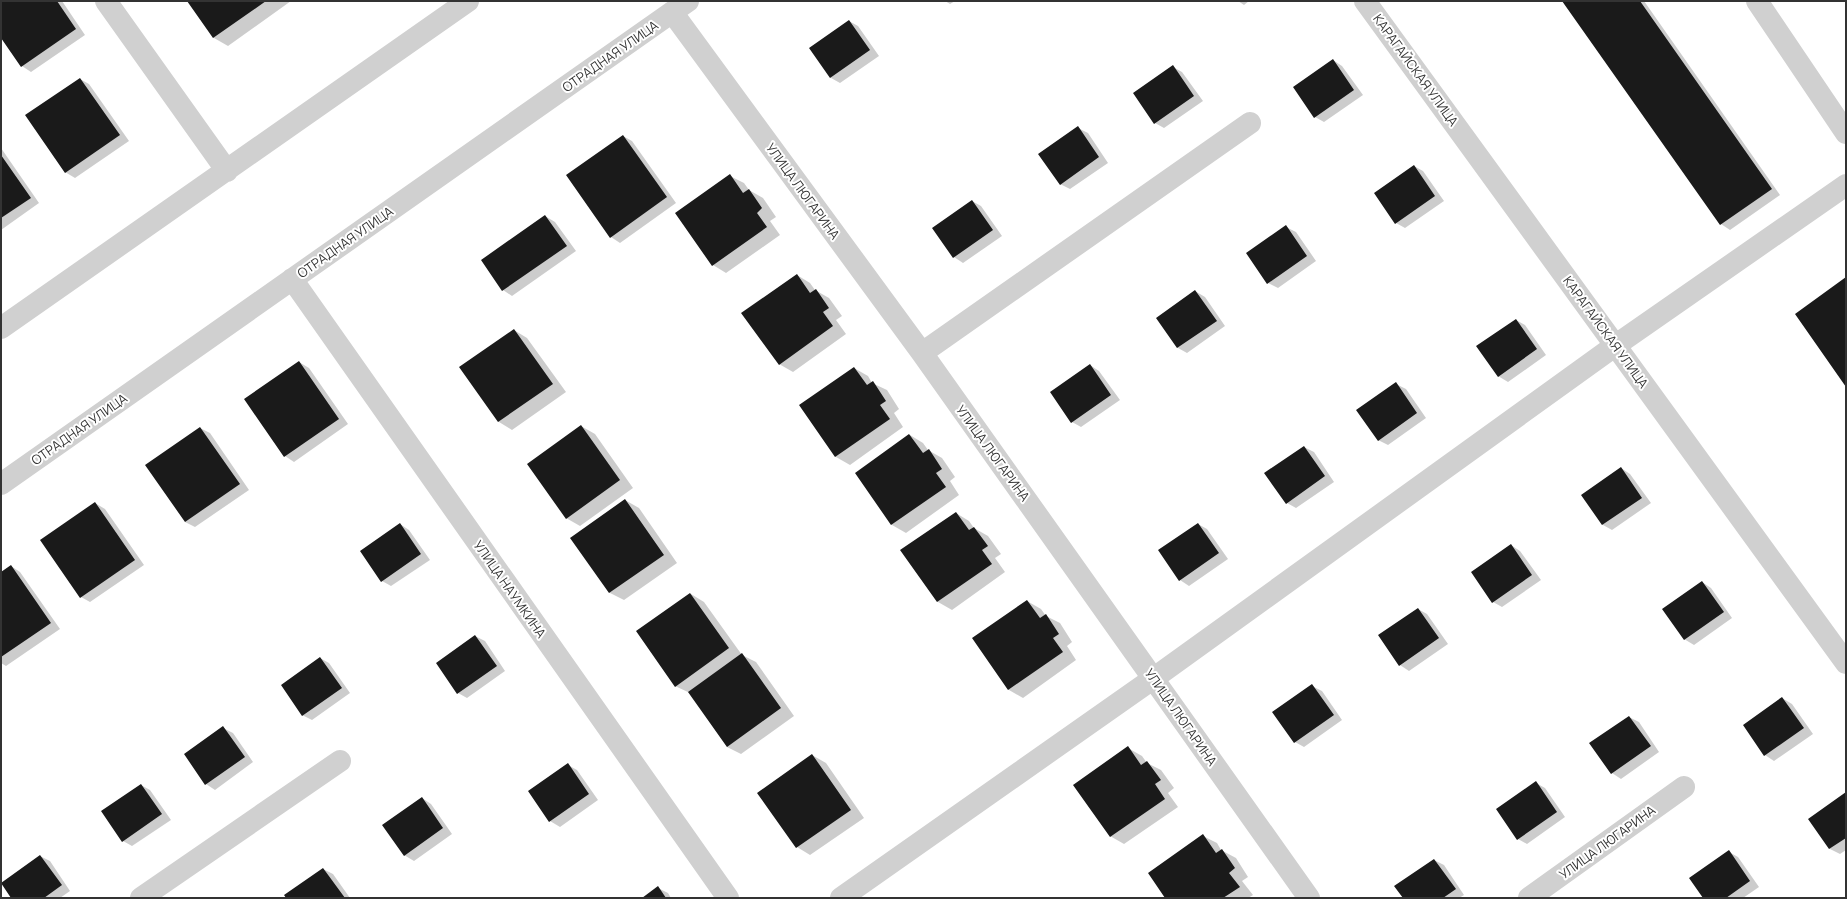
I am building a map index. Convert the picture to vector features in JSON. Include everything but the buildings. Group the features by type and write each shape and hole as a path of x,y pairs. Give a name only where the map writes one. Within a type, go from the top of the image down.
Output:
{"street":[{"path":"106,1 227,171"},
{"path":"1,328 468,1"},
{"name":"КАРАГАЙСКАЯ УЛИЦА","path":"1365,1 1846,663"},
{"path":"1757,1 1846,133"},
{"name":"ОТРАДНАЯ УЛИЦА","path":"1,484 680,6"},
{"name":"УЛИЦА ЛЮГАРИНА","path":"680,6 922,353 1309,898"},
{"path":"922,353 1250,123"},
{"path":"841,898 1154,678 1616,345 1846,185"},
{"name":"УЛИЦА НАУМКИНА","path":"292,280 728,898"},
{"path":"141,898 340,761"},
{"name":"УЛИЦА ЛЮГАРИНА","path":"1529,898 1684,787"}]}
